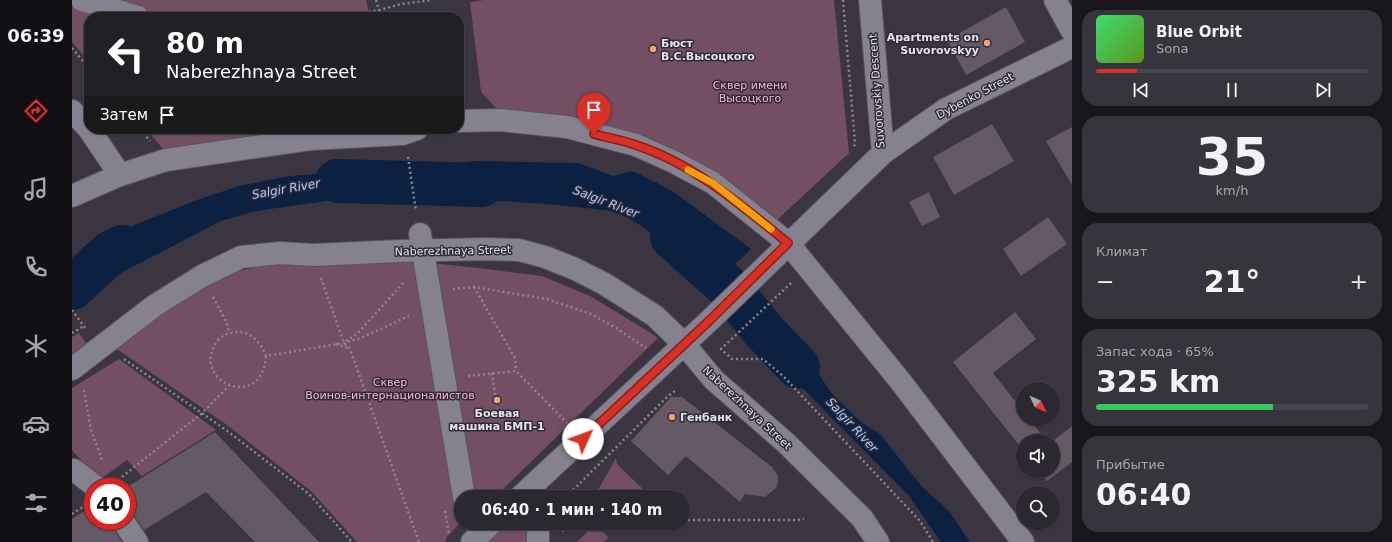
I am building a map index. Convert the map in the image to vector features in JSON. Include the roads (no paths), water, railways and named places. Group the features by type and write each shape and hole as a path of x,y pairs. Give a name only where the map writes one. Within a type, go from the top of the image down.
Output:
{"street":[{"path":"82,0 122,12"},
{"name":"Suvorovskiy Descent","path":"538,489 684,344 883,152 870,0"},
{"path":"1056,0 1072,32"},
{"name":"Dybenko Street","path":"883,152 946,109 1072,47"},
{"path":"72,111 84,124"},
{"path":"464,121 500,120 567,127 636,145 674,162 713,183 782,250 901,382 1023,542"},
{"path":"92,134 120,175"},
{"path":"72,196 120,175 166,160 311,139 403,134"},
{"path":"421,242 463,490"},
{"name":"Naberezhnaya Street","path":"75,366 154,306 202,276 241,258 280,253 313,255 421,242 486,249 519,250 545,257 574,268 603,283 655,316 684,344 714,380 786,443 862,518 878,542"},
{"path":"73,470 91,478"},
{"path":"129,530 137,542"},
{"path":"471,537 482,530"},
{"path":"538,530 538,542"}],"water":[{"path":"475,161 579,163 613,176 633,171 671,190 751,249 721,278 702,278 645,229 624,216 613,212 538,203 422,199 421,170"},
{"path":"352,171 396,171 400,198 326,201 256,211 221,221 115,276 85,296 72,282 72,269 92,250 134,225 197,200 239,186 290,176"},
{"path":"772,308 779,328 820,376 832,394 861,422 880,434 922,487 949,511 970,542 941,542 909,496 747,332"}],"waterway":[{"name":"Salgir River","path":"337,181 482,185"},
{"name":"Salgir River","path":"672,237 729,288 764,331 798,367"},
{"name":"Salgir River","path":"72,288 110,253 122,247"}],"place":[{"name":"Apartments on Suvorovskyy","path":"987,43"},
{"name":"Бюст В.С.Высоцкого","path":"653,49"},
{"name":"Боевая машина БМП-1","path":"497,400"},
{"name":"Генбанк","path":"672,417"}],"park label":[{"name":"Сквер имени Высоцкого","path":"750,91"},
{"name":"Сквер Воинов-интернационалистов","path":"390,388"}]}
